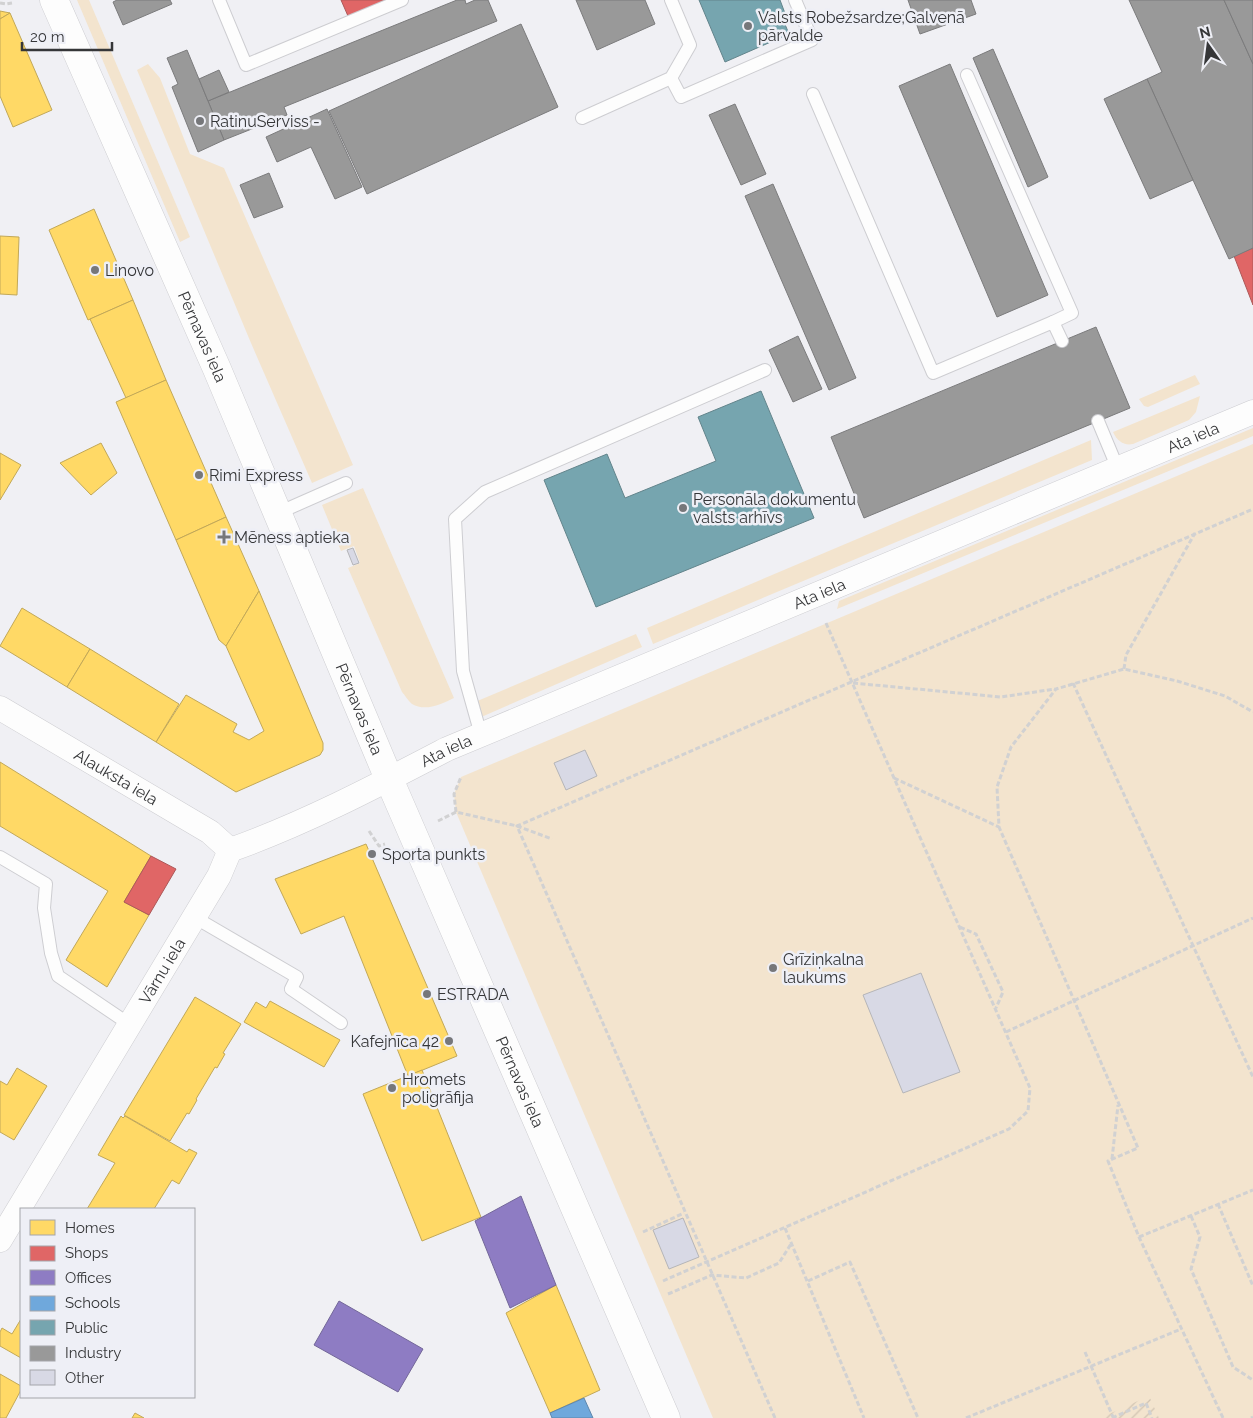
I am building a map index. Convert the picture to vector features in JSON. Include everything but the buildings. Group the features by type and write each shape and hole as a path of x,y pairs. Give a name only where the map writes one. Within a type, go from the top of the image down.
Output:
{"main road":[{"name":"Pērnavas iela","path":"54,0 217,369 389,779 666,1418"}],"street":[{"name":"Ata iela","path":"389,779 481,734 1253,412"},
{"name":"Alauksta iela","path":"0,708 210,832 230,850"},
{"path":"230,850 263,838 389,779"},
{"name":"Vārnu iela","path":"0,1240 219,876 230,850"}],"lane":[{"path":"219,0 246,65 402,0"},
{"path":"582,118 671,78 690,45 671,0"},
{"path":"671,78 681,97 812,40 795,0"},
{"path":"813,94 933,372 1072,313 967,74"},
{"path":"1053,322 1062,341"},
{"path":"481,734 463,671 456,520 485,492 765,370"},
{"path":"1098,421 1118,468"},
{"path":"278,513 346,483"},
{"path":"0,857 46,884 44,908 51,953 58,976 129,1024"},
{"path":"194,917 296,977 291,990 341,1023"}],"path":[{"path":"0,3 12,3"},
{"path":"517,826 1253,509"},
{"path":"1124,669 1126,655 1196,533"},
{"path":"663,1281 1009,1129 1028,1111 1030,1088 826,623"},
{"path":"852,683 1001,696 1056,689 1124,669 1177,681 1225,696 1253,712"},
{"path":"1073,683 1253,1077"},
{"path":"1056,689 1011,747 996,787 999,827 1138,1148 1108,1161 1139,1237 1223,1418"},
{"path":"456,812 454,794 460,777"},
{"path":"894,778 999,827"},
{"path":"433,823 456,812 517,826 552,839"},
{"path":"517,826 774,1418"},
{"path":"369,831 379,846 393,841"},
{"path":"1006,1032 1253,918"},
{"path":"960,927 976,934 1003,992 996,1009"},
{"path":"1112,1159 1118,1103"},
{"path":"1139,1237 1253,1190"},
{"path":"1218,1204 1253,1286"},
{"path":"643,1232 684,1213"},
{"path":"1191,1216 1200,1237 1191,1269 1233,1367 1253,1380"},
{"path":"785,1228 864,1418"},
{"path":"668,1294 712,1274 746,1278 780,1263 791,1243"},
{"path":"808,1281 850,1262 918,1418"},
{"path":"966,1418 1181,1329"},
{"path":"1086,1352 1112,1418 1146,1403 1152,1418"}],"shaded area":[{"path":"77,0 89,0 190,237 180,242"},
{"path":"148,64 160,78 190,154 224,168 353,465 312,483 251,343 137,70"},
{"path":"1195,375 1200,384 1148,407 1144,406 1139,399"},
{"path":"1200,396 1196,412 1189,420 1133,444 1121,442 1113,432"},
{"path":"1253,428 1253,436 837,609 839,601"},
{"path":"1091,440 1092,460 653,644 647,628"},
{"path":"1253,444 1253,1418 713,1418 456,812 454,794 461,777"},
{"path":"363,488 454,698 439,705 417,706 412,704 402,692 348,568 360,563 354,546 341,551 322,505"},
{"path":"636,634 642,647 479,718 475,702"},
{"path":"1149,1396 1159,1418 1100,1418"}],"place":[{"name":"Valsts Robežsardze;Galvenā pārvalde","path":"748,26"},
{"name":"RatinuServiss -","path":"200,121"},
{"name":"Linovo","path":"95,270"},
{"name":"Rimi Express","path":"199,475"},
{"name":"Personāla dokumentu valsts arhīvs","path":"683,508"},
{"name":"Mēness aptieka","path":"224,537"},
{"name":"Sporta punkts","path":"372,854"},
{"name":"Grīziņkalna laukums","path":"773,968"},
{"name":"ESTRADA","path":"427,994"},
{"name":"Kafejnīca 42","path":"449,1041"},
{"name":"Hromets poligrāfija","path":"392,1088"}]}
